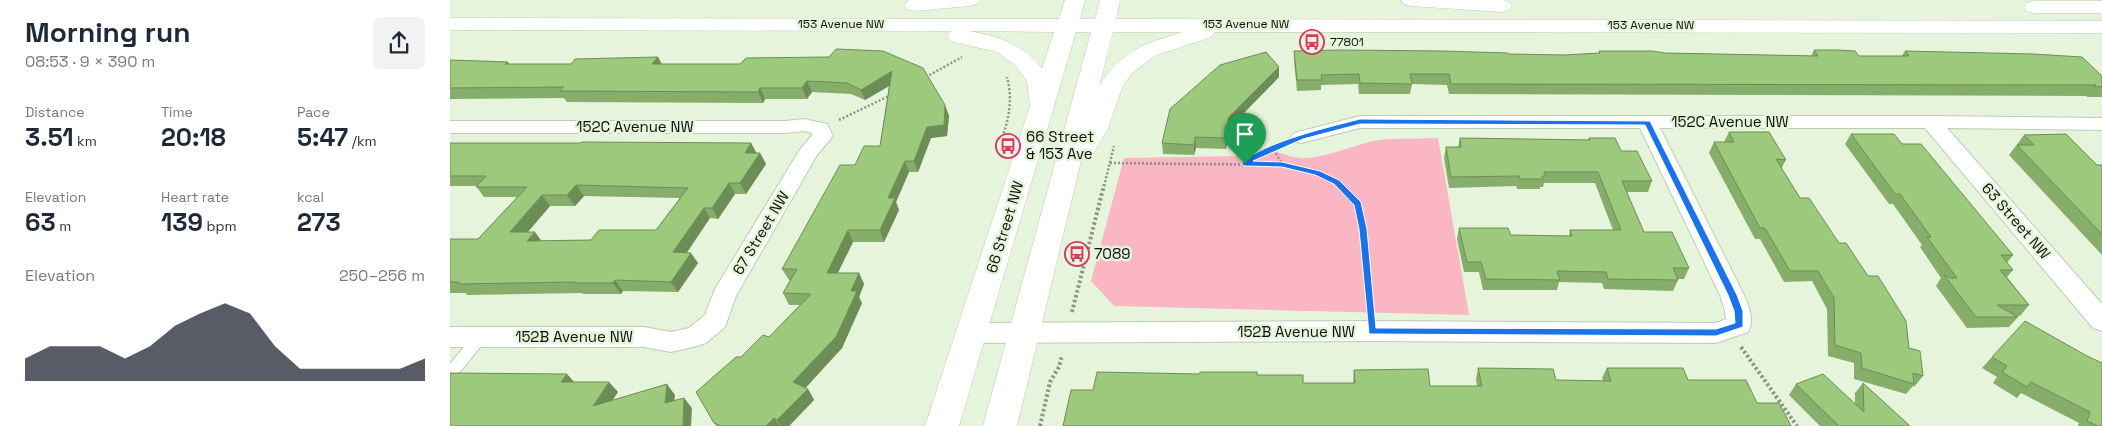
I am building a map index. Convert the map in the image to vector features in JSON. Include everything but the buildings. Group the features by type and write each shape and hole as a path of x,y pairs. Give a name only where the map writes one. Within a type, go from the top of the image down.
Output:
{"main road":[{"path":"904,5 980,3"},
{"path":"1402,3 1512,6"},
{"name":"153 Avenue NW","path":"450,5 845,5"},
{"path":"2012,7 2102,7"},
{"name":"153 Avenue NW","path":"450,24 692,24 1068,9 1112,9 1269,24 2102,27"},
{"name":"66 Street NW","path":"942,426 1042,108 1068,9"},
{"path":"1000,426 1064,180 1112,9"},
{"path":"692,24 746,32 917,33 988,41 1005,47 1024,62 1039,81 1042,108"},
{"path":"1064,180 1095,131 1110,88 1123,69 1146,51 1209,30 1269,24"}],"street":[{"name":"152C Avenue NW","path":"1301,137 1360,122 1931,122 2102,124"},
{"path":"1647,122 1732,295 1738,311 1734,327"},
{"name":"63 Street NW","path":"1931,122 2102,321"},
{"name":"152C Avenue NW","path":"450,128 784,127 804,125 820,128"},
{"name":"67 Street NW","path":"697,336 716,320 729,287 810,151 823,136 820,128"},
{"name":"152B Avenue NW","path":"972,333 1372,331 1716,333 1734,327"},
{"name":"152B Avenue NW","path":"450,337 644,337 671,342 697,336"}],"lane":[{"path":"450,374 480,337"}],"path":[{"path":"918,81 970,53"},
{"path":"1001,141 1008,122 1012,91 1005,70"},
{"path":"820,128 858,113 892,94"},
{"path":"1245,164 1254,157 1301,137"},
{"path":"1076,297 1114,144"},
{"path":"1274,150 1282,164"},
{"path":"1110,163 1282,164 1318,173 1336,182 1358,204 1363,229 1372,331"},
{"path":"1734,327 1797,426"},
{"path":"1040,426 1050,382 1059,367"}],"shaded area":[{"path":"1438,138 1469,315 1114,306 1091,281 1124,158 1241,156 1267,148 1291,157 1308,158 1379,140"}],"place":[{"name":"77801","path":"1312,42"},
{"name":"66 Street & 153 Ave","path":"1008,146"},
{"name":"7089","path":"1077,254"}],"route":[{"path":"1647,122 1732,295 1738,311 1740,325 1716,333 1372,331 1363,229 1358,204 1336,182 1318,173 1282,164 1245,164 1254,157 1301,137 1349,123 1647,122"}]}
